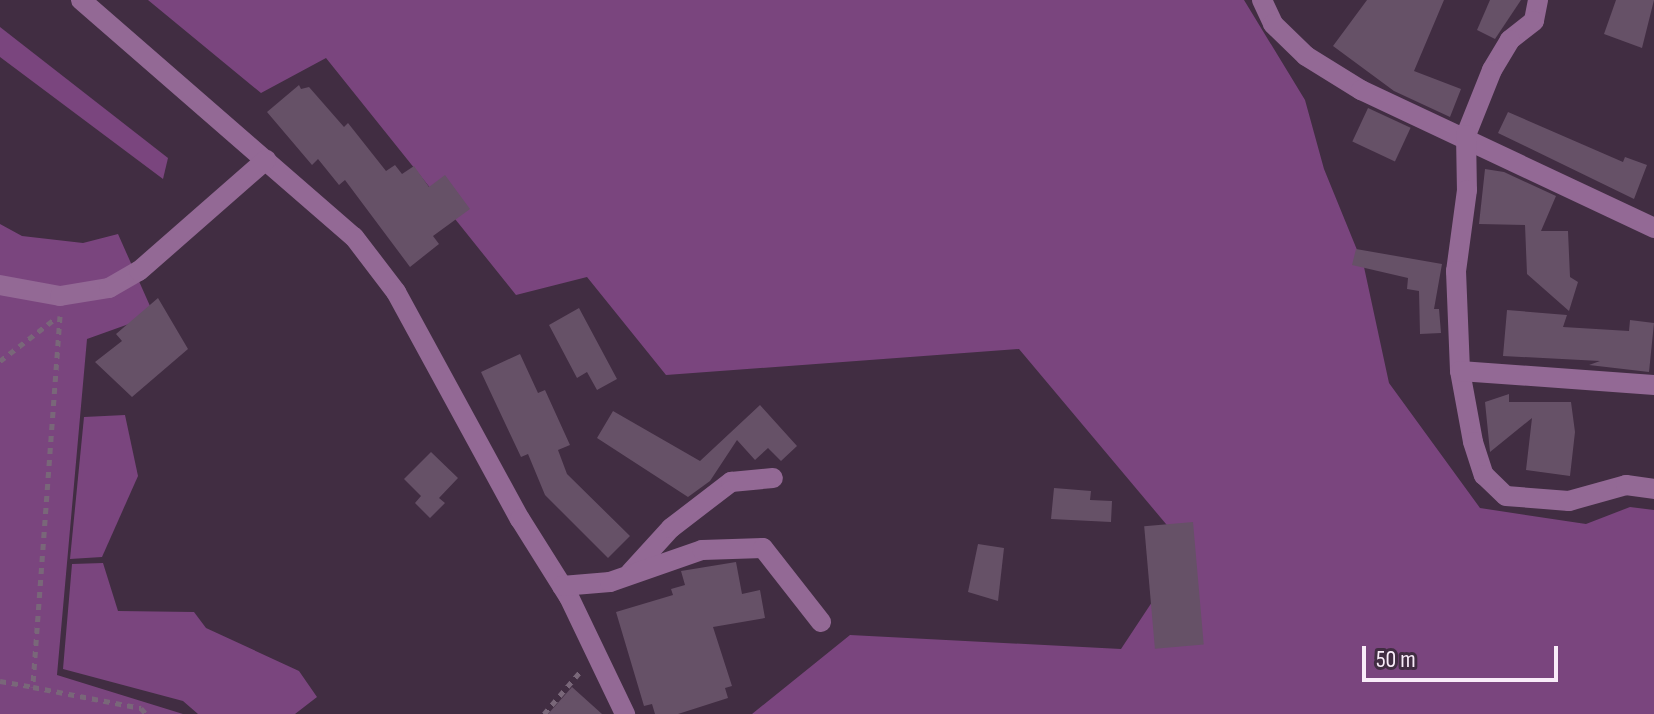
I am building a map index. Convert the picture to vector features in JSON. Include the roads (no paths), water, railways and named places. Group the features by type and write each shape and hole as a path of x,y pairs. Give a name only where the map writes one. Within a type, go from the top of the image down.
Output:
{"street":[{"path":"81,0 354,237 396,292 562,586 625,714"},
{"path":"1262,0 1273,24 1306,56 1438,129 1466,135 1654,228"},
{"path":"1538,0 1534,21 1510,40 1492,70 1466,135 1467,190 1456,271 1460,371 1484,475 1506,496 1569,501 1626,485 1654,489"},
{"path":"0,285 60,296 109,288 139,271 266,160"},
{"path":"1460,371 1654,385"},
{"path":"627,576 671,528 731,482 773,478"},
{"path":"562,586 627,576 702,550 763,548 821,622"}]}
